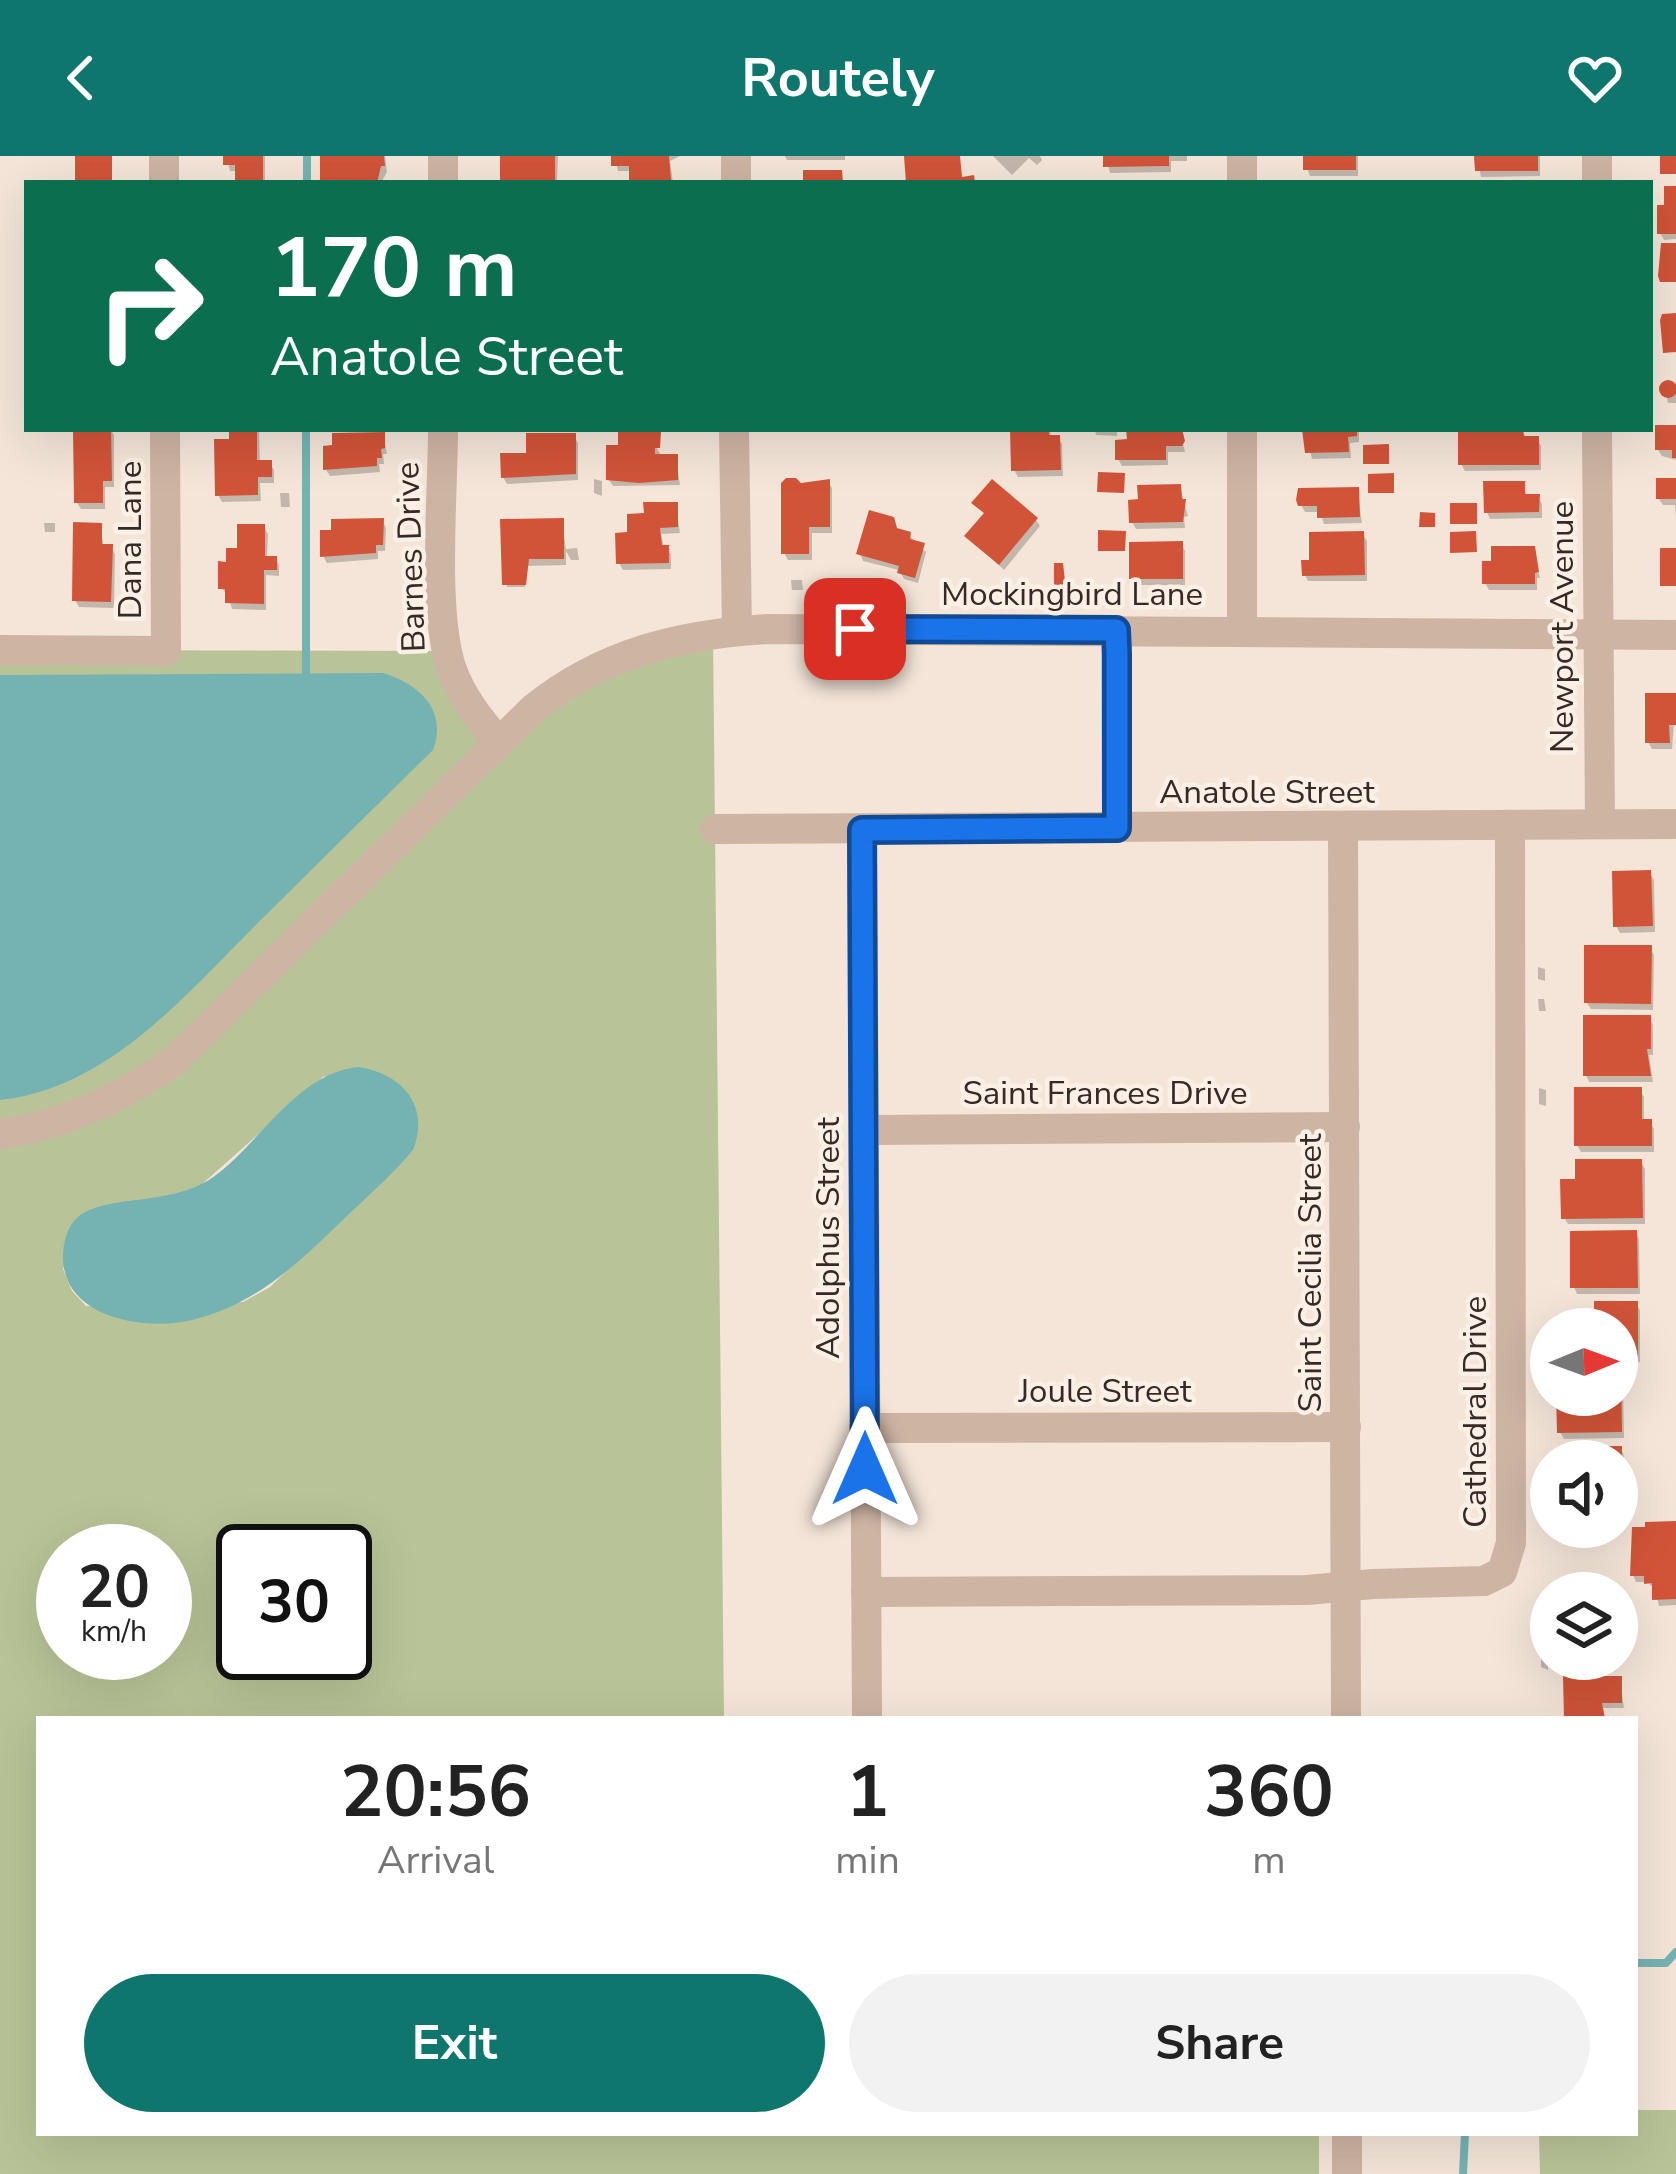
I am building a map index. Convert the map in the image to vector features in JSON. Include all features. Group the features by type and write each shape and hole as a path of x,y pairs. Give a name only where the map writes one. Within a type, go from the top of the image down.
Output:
{"street":[{"name":"Dana Lane","path":"0,650 166,651 165,432"},
{"name":"Barnes Drive","path":"443,432 442,607 447,651 463,694 497,740"},
{"path":"734,432 737,631"},
{"path":"1242,432 1243,631"},
{"name":"Newport Avenue","path":"1597,432 1600,824"},
{"name":"Mockingbird Lane","path":"0,1134 79,1116 174,1061 497,740 559,688 599,665 688,636 737,631 1116,630 1676,635"},
{"path":"1116,630 1117,828"},
{"name":"Anatole Street","path":"715,829 1676,824"},
{"name":"Cathedral Drive","path":"866,1592 1307,1591 1484,1581 1502,1572 1510,1554 1521,826"},
{"name":"Saint Cecilia Street","path":"1343,828 1346,1716"},
{"name":"Adolphus Street","path":"862,830 867,1716"},
{"name":"Saint Frances Drive","path":"865,1130 1346,1127"},
{"name":"Joule Street","path":"864,1427 1346,1427"},
{"path":"1347,2136 1347,2174"}],"green space":[{"path":"713,633 724,1716 36,1716 36,2136 1319,2136 1319,2174 0,2174 0,650 447,651 498,740 533,709","holes":["324,1076 413,1150 270,1287 243,1302 86,1306 72,1291 63,1269 93,1208 172,1197 200,1186"]},
{"path":"1638,2110 1676,2110 1676,2174 1540,2174 1539,2136 1638,2136"}],"water":[{"path":"383,673 408,684 427,701 437,723 433,750 148,1030 79,1076 41,1092 0,1100 0,675"},
{"path":"358,1067 387,1076 408,1094 418,1119 413,1150 296,1264 238,1303 173,1323 111,1316 77,1295 67,1279 63,1258 66,1235 78,1217 105,1205 199,1185 233,1161 299,1095 337,1072"}],"building":[{"path":"75,156 112,156 112,180 75,180"},
{"path":"223,156 263,156 263,180 235,180 235,165 223,165"},
{"path":"320,156 384,156 378,180 320,180"},
{"path":"500,156 555,156 555,180 500,180"},
{"path":"611,156 669,156 671,180 629,180 629,166 611,166"},
{"path":"904,156 960,156 962,177 974,175 975,180 906,180"},
{"path":"1103,156 1169,156 1169,166 1103,167"},
{"path":"1303,156 1356,156 1356,170 1303,170"},
{"path":"1474,156 1538,156 1538,171 1475,171"},
{"path":"1660,156 1676,156 1676,174 1660,174"},
{"path":"803,170 842,170 843,180 803,180"},
{"path":"1664,186 1676,186 1676,234 1657,234 1657,205 1664,205"},
{"path":"1661,243 1676,243 1676,282 1660,282"},
{"path":"1676,313 1676,352 1663,353 1660,320 1662,314"},
{"path":"1668,380 1677,389 1668,398 1659,389"},
{"path":"1655,425 1676,425 1676,458 1672,450 1655,450"},
{"path":"73,432 111,432 112,481 103,481 103,503 74,503"},
{"path":"229,432 257,432 257,460 272,460 272,477 258,477 258,495 215,496 214,439 229,439"},
{"path":"385,432 385,448 377,466 323,470 323,446 332,445 332,433"},
{"path":"618,432 661,432 655,454 678,454 678,480 606,480 606,445 618,445"},
{"path":"1010,432 1060,435 1061,470 1011,471"},
{"path":"1126,432 1183,432 1185,441 1182,446 1166,446 1166,460 1115,460 1115,440 1127,439"},
{"path":"1302,432 1357,432 1348,437 1349,452 1305,453"},
{"path":"1458,432 1539,436 1539,465 1458,465"},
{"path":"526,433 576,433 576,474 501,478 500,453 526,453"},
{"path":"1389,444 1389,464 1363,464 1363,445"},
{"path":"1098,472 1125,473 1124,493 1097,492"},
{"path":"1394,473 1394,493 1368,493 1368,474"},
{"path":"786,478 801,483 830,479 830,527 809,527 809,554 781,554 781,483"},
{"path":"1656,478 1676,478 1676,499 1656,499"},
{"path":"992,479 1038,518 999,565 964,536 984,513 971,503"},
{"path":"1483,481 1525,481 1525,494 1540,494 1539,512 1484,513"},
{"path":"1181,484 1182,499 1186,499 1183,522 1129,523 1128,500 1138,499 1137,485"},
{"path":"1359,487 1360,517 1317,518 1317,506 1298,506 1296,500 1298,488"},
{"path":"643,502 678,502 678,527 660,528 662,545 669,545 669,563 616,564 615,533 627,532 627,514 644,513"},
{"path":"1450,503 1477,503 1477,524 1450,524"},
{"path":"869,510 894,517 897,528 911,532 910,539 925,543 915,578 897,573 899,566 856,554"},
{"path":"1420,512 1435,513 1435,527 1419,527"},
{"path":"384,518 383,545 376,545 376,553 320,557 320,530 331,530 331,519"},
{"path":"564,518 564,559 529,559 526,585 502,585 500,519"},
{"path":"73,522 102,523 102,544 113,544 111,602 72,601"},
{"path":"237,524 265,524 265,556 277,556 277,570 264,570 264,604 225,603 225,589 218,589 218,561 226,562 226,548 237,548"},
{"path":"1098,530 1126,531 1125,551 1098,551"},
{"path":"1364,531 1365,575 1302,576 1301,560 1309,560 1309,532"},
{"path":"1476,531 1477,552 1450,553 1450,532"},
{"path":"1183,541 1183,579 1129,579 1129,542"},
{"path":"1491,546 1535,546 1539,572 1535,584 1482,584 1482,561 1491,561"},
{"path":"1660,548 1676,548 1676,586 1660,586"},
{"path":"1054,563 1063,563 1066,590 1054,590"},
{"path":"1645,693 1676,693 1676,725 1669,725 1670,743 1645,743"},
{"path":"1651,870 1653,926 1613,927 1612,871"},
{"path":"1584,945 1652,945 1651,1004 1584,1003"},
{"path":"1583,1015 1651,1015 1651,1049 1647,1049 1651,1076 1583,1076"},
{"path":"1574,1087 1642,1087 1642,1119 1652,1119 1652,1146 1574,1146"},
{"path":"1575,1159 1642,1159 1643,1218 1561,1219 1560,1179 1575,1179"},
{"path":"1637,1230 1638,1288 1570,1288 1570,1231"},
{"path":"1594,1301 1638,1301 1638,1308 1594,1308"},
{"path":"1557,1416 1622,1416 1622,1432 1557,1433"},
{"path":"1676,1521 1676,1599 1652,1600 1652,1583 1644,1584 1644,1576 1630,1572 1631,1548 1638,1548 1638,1527 1645,1527 1645,1522"},
{"path":"1563,1680 1622,1680 1622,1703 1602,1703 1604,1716 1564,1716"}],"waterway":[{"path":"307,156 307,180"},
{"path":"306,432 306,679"},
{"path":"1638,1963 1666,1963 1676,1952"},
{"path":"1463,2174 1465,2136"}],"route":[{"path":"855,629 1116,630 1117,654 1117,828 862,830 865,1469"}]}
